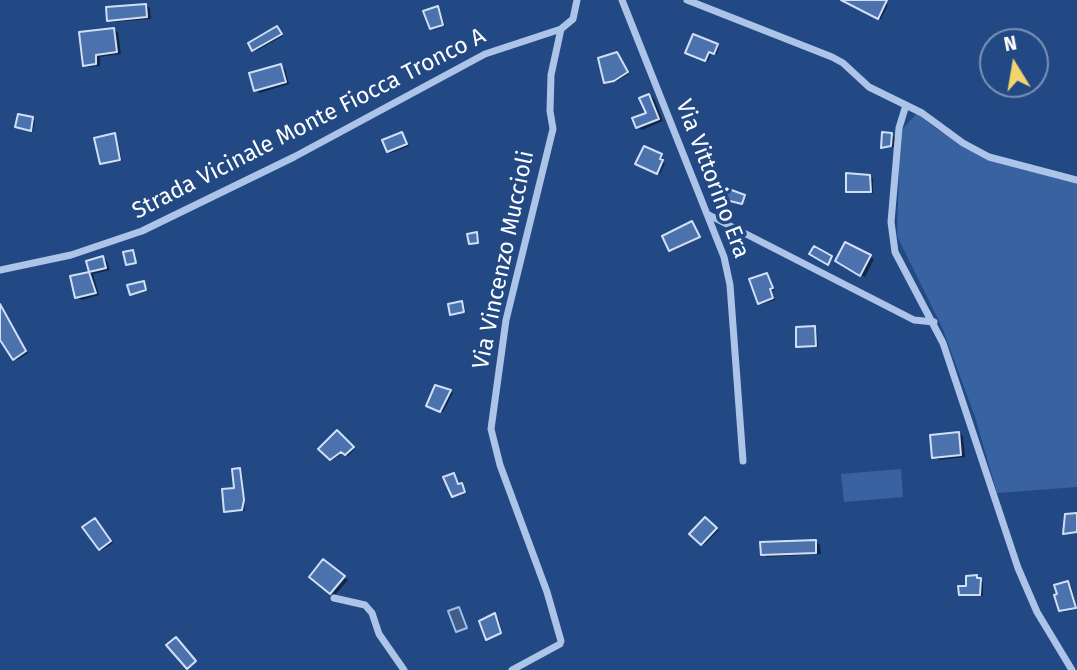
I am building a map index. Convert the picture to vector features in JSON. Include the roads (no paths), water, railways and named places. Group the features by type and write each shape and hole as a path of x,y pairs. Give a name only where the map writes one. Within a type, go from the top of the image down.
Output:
{"street":[{"path":"561,29 573,19 577,0"},
{"name":"Via Vittorino Era","path":"622,0 724,257 730,285 743,461"},
{"path":"687,0 844,63 869,87 922,113 989,158 1077,180"},
{"name":"Strada Vicinale Monte Fiocca Tronco A","path":"0,270 71,255 142,231 294,157 485,54 561,29"},
{"name":"Via Vincenzo Muccioli","path":"512,670 560,644 561,640 500,465 491,429 506,320 553,129 550,111 551,75 561,29"},
{"path":"906,105 899,128 891,222 892,240 901,265 934,322 1018,568 1037,612 1072,670"},
{"path":"707,214 914,320 934,322"},
{"path":"334,598 365,605 372,613 379,635 404,670"}]}
